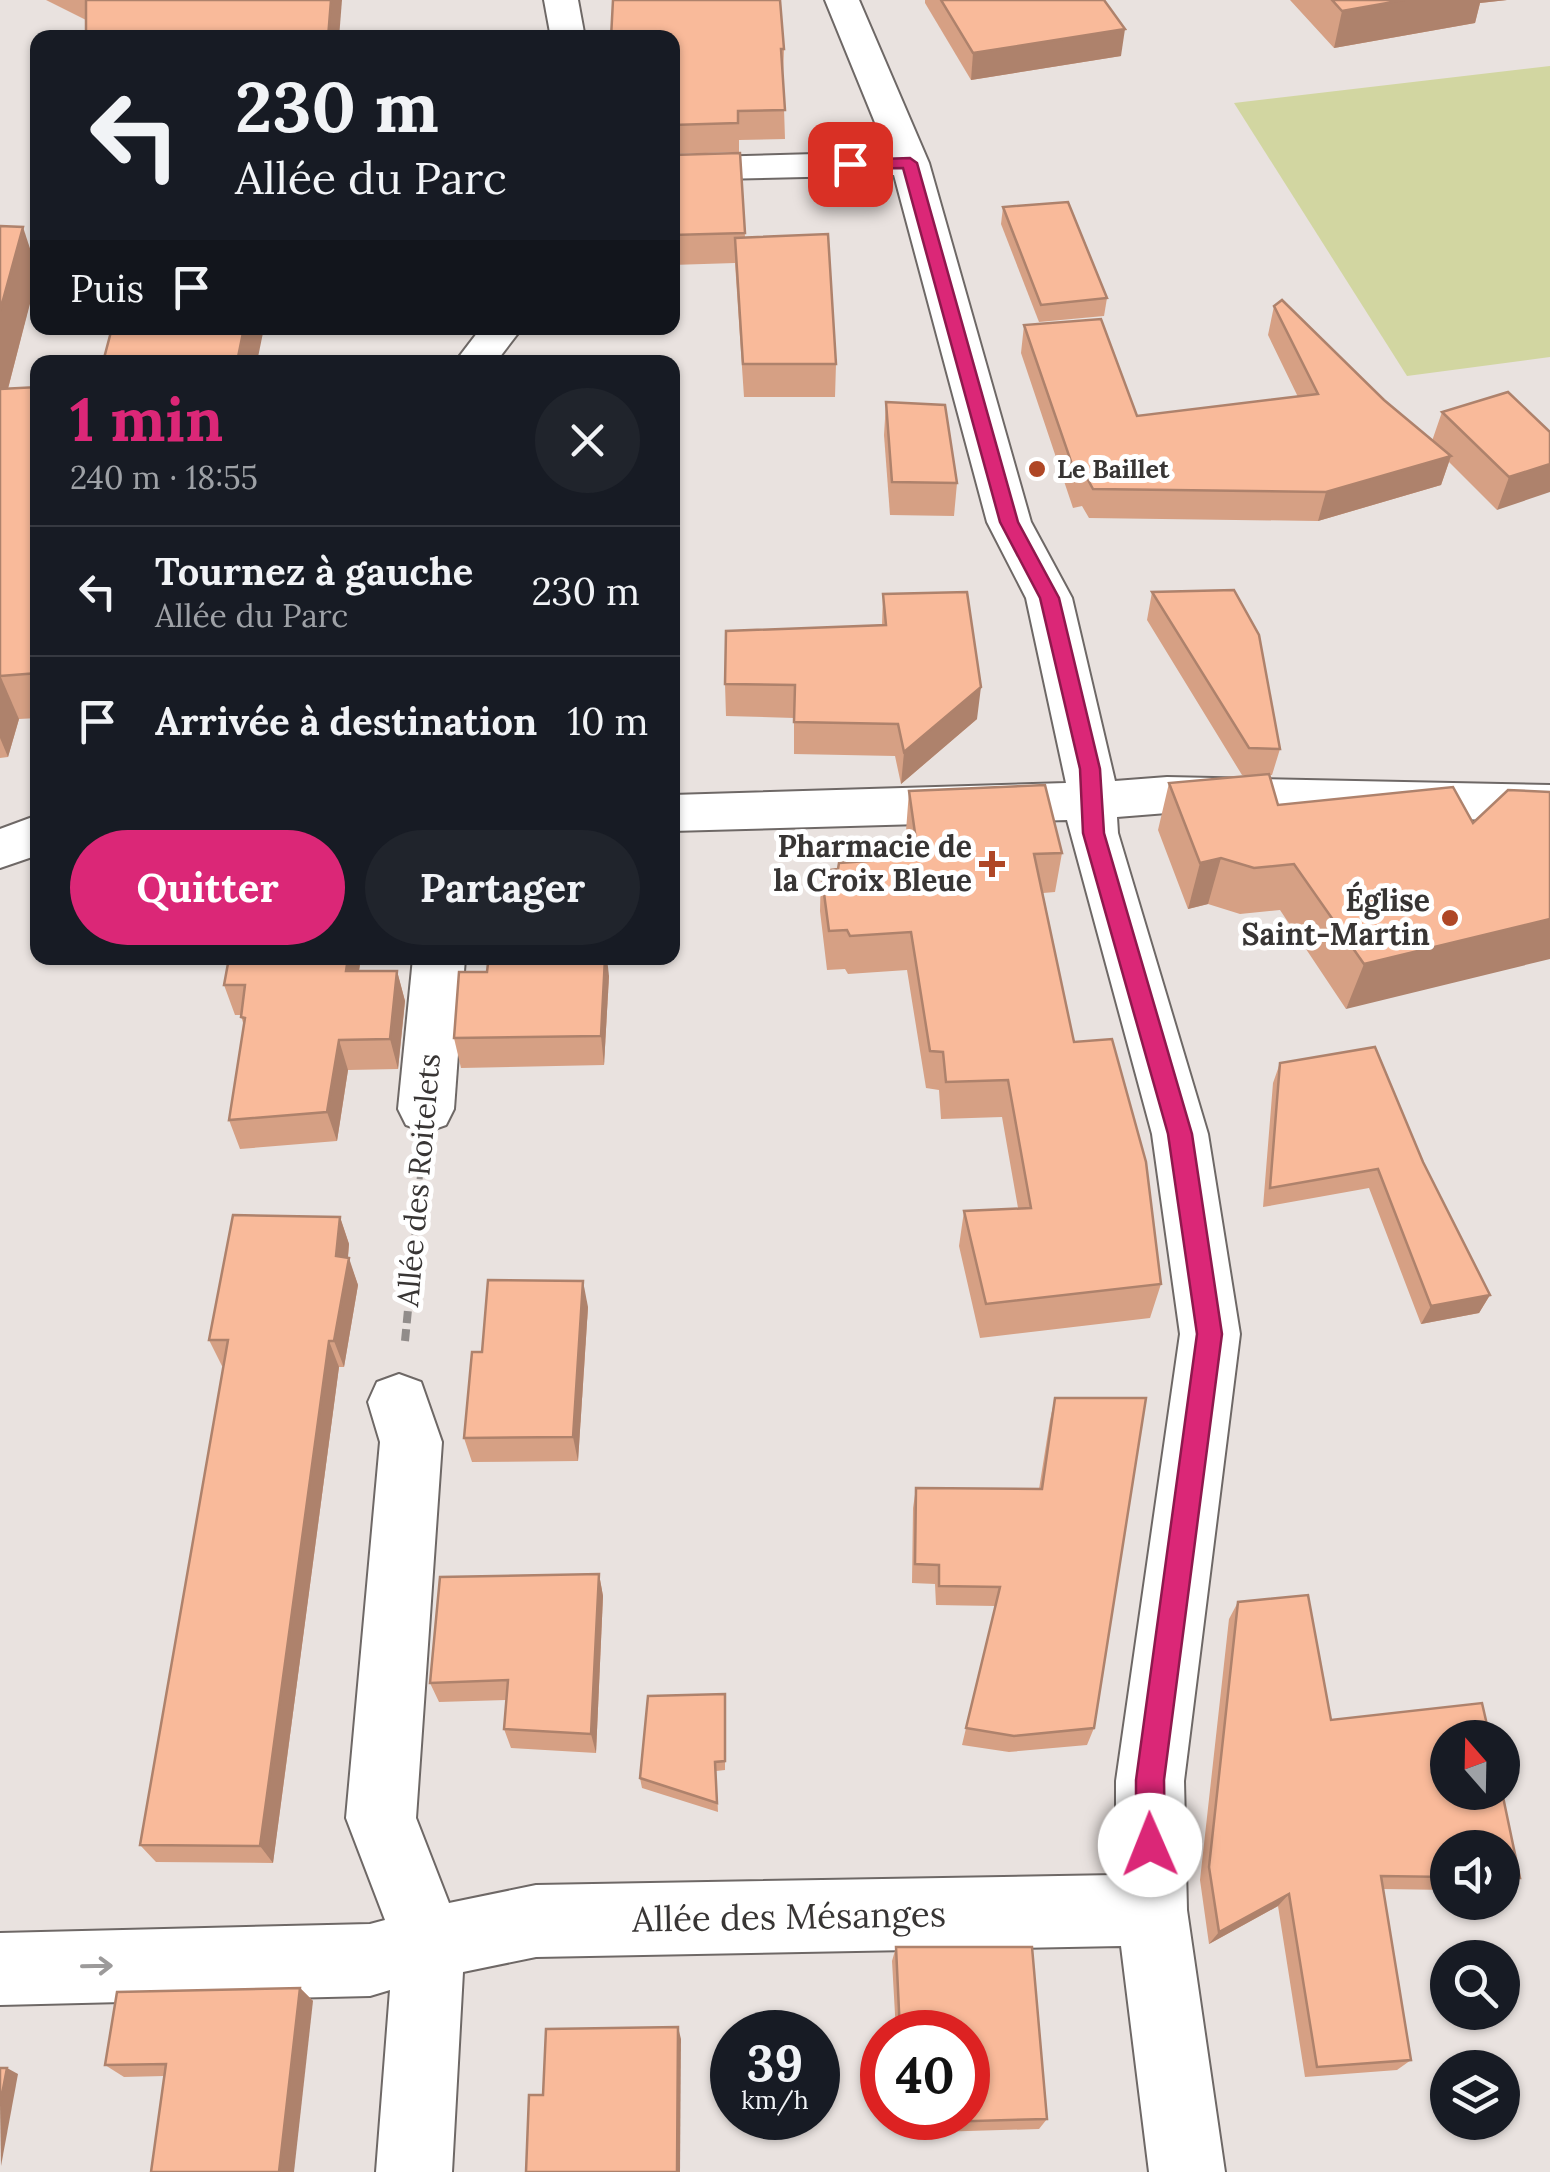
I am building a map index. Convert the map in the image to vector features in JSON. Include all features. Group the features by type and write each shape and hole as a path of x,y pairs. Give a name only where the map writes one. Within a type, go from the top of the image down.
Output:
{"street":[{"path":"561,0 567,30"},
{"path":"842,0 910,163 1009,522 1050,598 1090,769 1093,833 1180,1134 1210,1334 1150,1780 1152,1910 1187,2172"},
{"path":"680,169 910,163"},
{"path":"481,355 496,335"},
{"path":"680,813 1091,801 1166,795 1550,803"},
{"path":"0,849 30,837"},
{"name":"Allée des Roitelets","path":"426,1108 439,965"},
{"path":"399,1402 411,1442 382,1818 429,1943 414,2172"},
{"name":"Allée des Mésanges","path":"0,1968 370,1960 429,1943 536,1921 1152,1910"}],"path":[{"name":"Allée des Roitelets","path":"399,1402 426,1108"}],"green space":[{"path":"1550,66 1550,357 1407,376 1234,103"}],"building":[{"path":"86,0 331,0 329,30 86,30"},
{"path":"613,0 780,0 785,110 738,111 738,123 680,125 680,30 611,30"},
{"path":"941,0 1104,0 1125,29 973,53"},
{"path":"1332,0 1404,0 1342,11"},
{"path":"740,153 745,233 680,235 680,155"},
{"path":"1068,202 1107,298 1041,305 1003,207"},
{"path":"0,226 23,227 0,311"},
{"path":"828,234 836,364 743,364 735,238"},
{"path":"1282,300 1384,400 1451,456 1326,492 1093,489 1087,478 1077,479 1024,325 1101,319 1137,416 1318,394 1274,306"},
{"path":"110,335 243,335 238,355 105,355"},
{"path":"30,387 30,674 0,676 0,389"},
{"path":"1508,392 1550,432 1550,464 1509,477 1442,412"},
{"path":"886,402 945,405 957,483 892,482"},
{"path":"1234,590 1259,635 1280,749 1249,748 1152,592"},
{"path":"967,592 981,687 904,752 898,724 794,722 795,685 725,684 726,631 886,625 883,594"},
{"path":"1269,774 1278,805 1453,787 1473,823 1508,790 1550,792 1550,919 1364,964 1294,864 1254,868 1221,858 1200,863 1169,783"},
{"path":"1045,785 1062,853 1034,854 1074,1042 1112,1039 1146,1162 1161,1284 986,1304 964,1211 1031,1208 1008,1080 946,1082 943,1052 930,1051 911,932 850,936 847,930 829,931 821,871 838,869 839,863 918,854 909,791"},
{"path":"228,965 347,965 346,971 397,971 390,1039 339,1040 327,1112 229,1120 245,1018 241,1017 245,985 224,985"},
{"path":"488,965 605,965 601,1036 454,1038 459,972 487,972"},
{"path":"1375,1047 1423,1162 1490,1295 1431,1306 1378,1169 1270,1188 1280,1063"},
{"path":"233,1215 340,1217 336,1256 349,1258 334,1341 329,1341 260,1846 140,1845 228,1340 209,1340"},
{"path":"488,1280 583,1281 573,1437 464,1438 472,1352 482,1352"},
{"path":"1055,1398 1146,1398 1094,1728 1014,1736 966,1728 1000,1587 939,1586 939,1565 915,1564 916,1488 1042,1489"},
{"path":"599,1574 591,1734 504,1729 508,1680 430,1683 440,1577"},
{"path":"1308,1595 1331,1720 1482,1703 1486,1720 1430,1720 1430,1810 1506,1810 1510,1830 1430,1830 1430,1877 1381,1876 1411,2060 1317,2067 1289,1894 1219,1932 1209,1867 1238,1602"},
{"path":"725,1694 725,1761 715,1762 717,1803 640,1778 648,1696"},
{"path":"896,1947 1032,1947 1047,2119 990,2121 990,2010 899,2010"},
{"path":"300,1988 279,2172 151,2172 166,2064 105,2065 117,1992"},
{"path":"678,2027 677,2172 526,2172 529,2095 543,2095 546,2029"},
{"path":"0,2068 7,2068 0,2105"}],"place":[{"name":"Le Baillet","path":"1037,469"},
{"name":"Pharmacie de la Croix Bleue","path":"992,864"},
{"name":"Église Saint-Martin","path":"1450,918"}],"route":[{"path":"850,164 910,163 1009,522 1050,598 1090,769 1093,833 1180,1134 1210,1334 1150,1780 1150,1845"}]}
